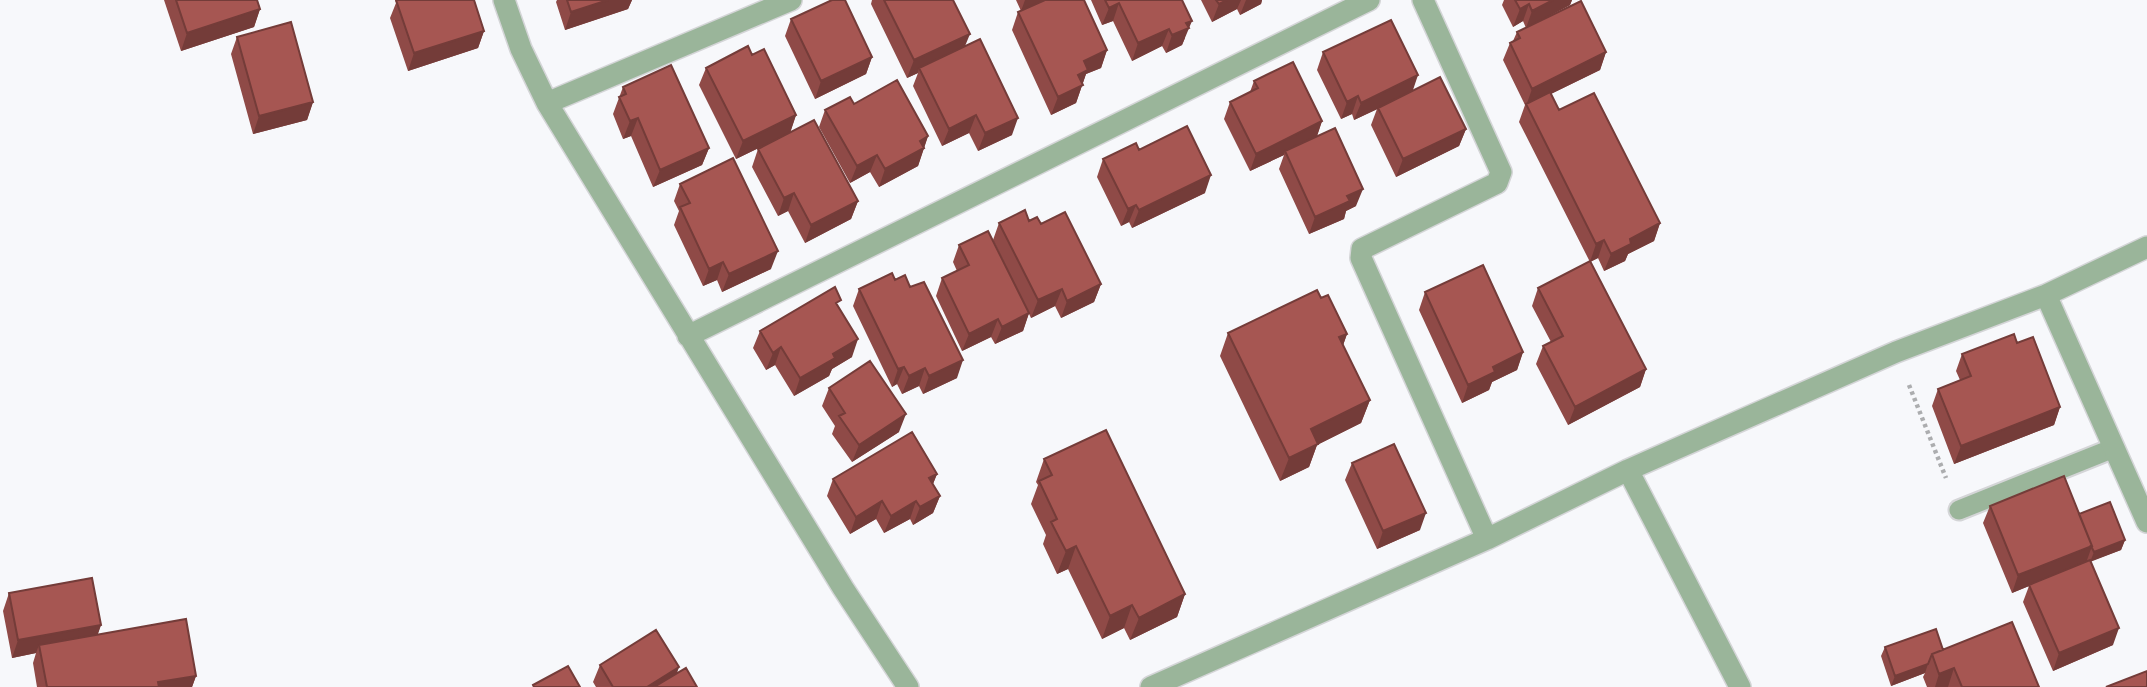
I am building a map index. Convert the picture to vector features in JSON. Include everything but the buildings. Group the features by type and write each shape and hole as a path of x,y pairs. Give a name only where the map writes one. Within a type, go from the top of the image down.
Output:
{"street":[{"path":"503,0 521,49 547,103 843,588 908,687"},
{"path":"547,103 791,0"},
{"path":"688,336 1369,0"},
{"path":"1423,0 1501,172 1497,183 1362,249 1361,258 1487,539"},
{"path":"1151,687 1487,539 1628,470 1896,352 2046,295 2147,247"},
{"path":"2046,295 2147,522"},
{"path":"1628,470 1740,687"}],"lane":[{"path":"1959,510 2114,448"}],"path":[{"path":"1896,352 1959,510"}]}
